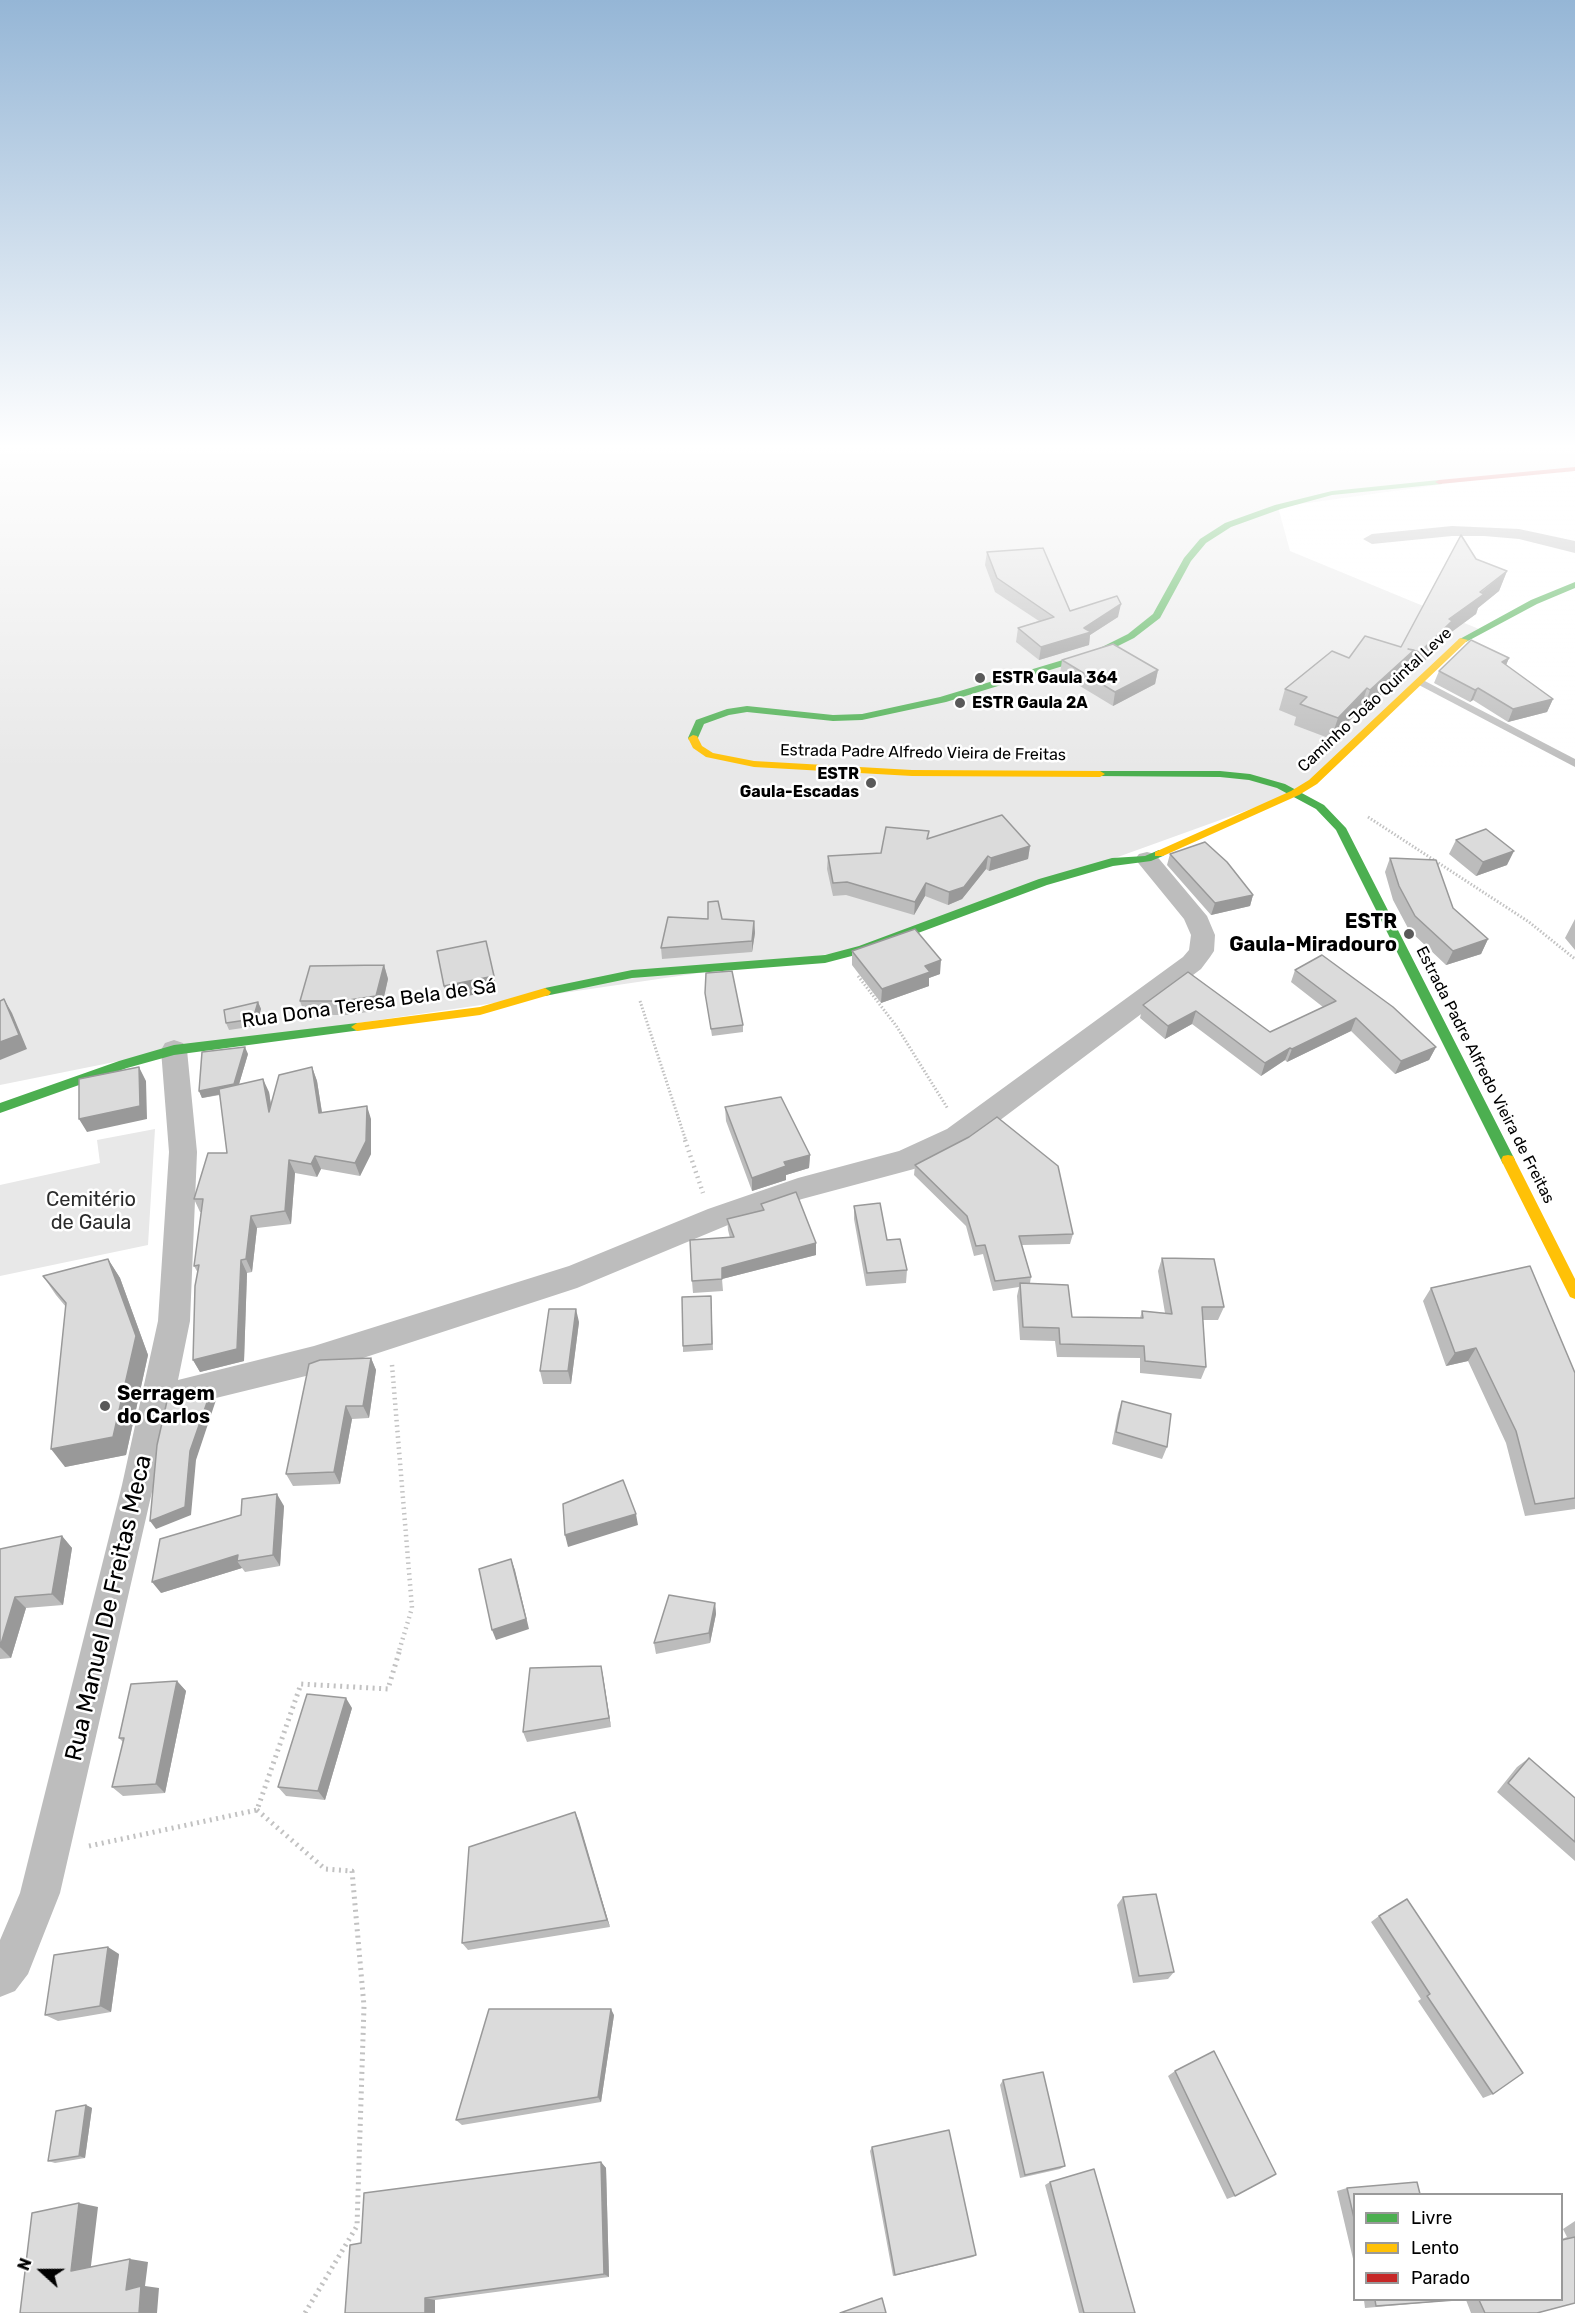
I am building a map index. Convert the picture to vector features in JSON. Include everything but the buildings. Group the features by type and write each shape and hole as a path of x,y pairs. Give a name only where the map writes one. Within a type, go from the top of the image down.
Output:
{"main road":[{"name":"Estrada Padre Alfredo Vieira de Freitas","path":"1192,554 1157,616 1131,636 1099,652 942,700 862,717 833,718 747,710 727,712 700,722 693,738 698,748 710,755 754,764 912,773 1220,774 1250,777 1295,793 1320,807 1341,828 1575,1293"},
{"name":"Caminho João Quintal Leve","path":"1295,793 1313,782 1357,743 1448,653 1479,629 1575,585"},
{"name":"Rua Dona Teresa Bela de Sá","path":"0,1108 30,1100 124,1064 174,1050 480,1011 560,988 632,974 791,963 842,955 1043,882 1112,862 1147,859 1295,793"}],"street":[{"path":"156,1399 314,1360 577,1276 711,1220 798,1189 904,1161 930,1151 963,1132 1192,963 1201,951 1203,935 1195,916 1147,859"},
{"name":"Rua Manuel De Freitas Meca","path":"0,1976 13,1959 40,1893 139,1485 174,1321 179,1263 183,1152 174,1050"}],"lane":[{"path":"1421,682 1575,764"}],"path":[{"path":"1362,813 1529,922 1575,959"},
{"path":"842,955 897,1027 963,1132"},
{"path":"632,974 711,1220"},
{"path":"257,1810 301,1684 388,1689 412,1608 389,1336"},
{"path":"50,1854 257,1810"},
{"path":"257,1810 326,1869 352,1870 364,2006 357,2226 305,2313"}],"green space":[{"path":"0,554 1297,554 1479,629 1295,793 863,949 174,1050 0,1085"},
{"name":"Cemitério de Gaula","path":"155,1129 148,1245 0,1276 0,1185 100,1163 97,1140"}],"traffic: fast":[{"path":"693,738 700,722 727,712 747,709 833,718 862,717 942,700 1099,652 1131,636 1157,616 1192,554"},
{"path":"1463,640 1534,602 1575,585"},
{"path":"1100,774 1220,774 1250,777 1281,786 1320,807 1341,828 1508,1160"},
{"path":"545,992 632,974 825,959 863,949 1043,882 1112,862 1147,859 1159,854"},
{"path":"0,1108 124,1064 174,1050 357,1027"}],"traffic: slow":[{"path":"1159,854 1295,793 1313,782 1463,640"},
{"path":"693,738 698,748 710,755 754,764 912,773 1100,774"},
{"path":"357,1027 480,1011 545,992"},
{"path":"1508,1160 1575,1293"}],"place":[{"name":"ESTR Gaula 364","path":"980,678"},
{"name":"ESTR Gaula 2A","path":"960,703"},
{"name":"ESTR Gaula-Escadas","path":"871,783"},
{"name":"ESTR Gaula-Miradouro","path":"1409,934"},
{"name":"Serragem do Carlos","path":"105,1406"}]}
